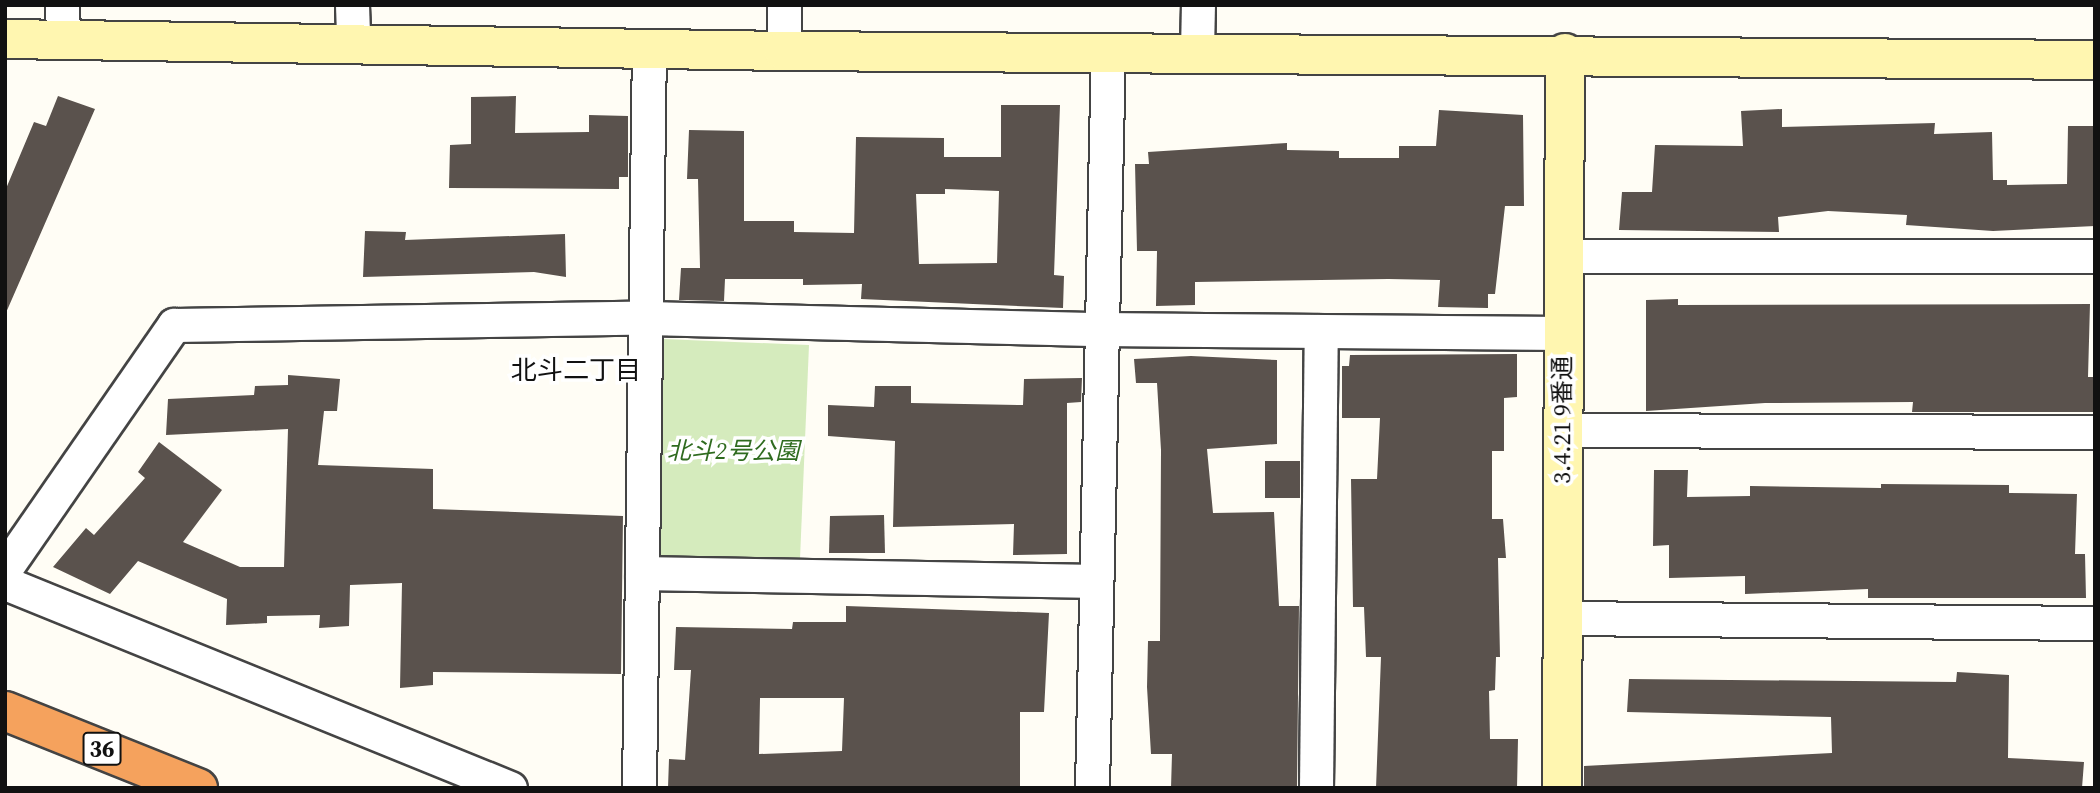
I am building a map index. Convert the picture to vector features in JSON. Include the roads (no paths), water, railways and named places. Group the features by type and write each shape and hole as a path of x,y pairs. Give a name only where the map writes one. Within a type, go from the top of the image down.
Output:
{"highway":[{"name":"36","path":"5,710 184,785"}],"street":[{"path":"784,5 784,51"},
{"path":"1197,51 1198,5"},
{"path":"5,38 62,22 352,24 649,46 784,51 1565,53 2095,60"},
{"path":"639,788 649,46"},
{"path":"1092,788 1108,50"},
{"name":"3.4.21 9番通","path":"1562,788 1565,53"},
{"path":"1563,256 2095,256"},
{"path":"5,569 174,325 645,317 1101,329 1562,332"},
{"path":"1316,788 1321,331"},
{"path":"1562,430 2095,432"},
{"path":"642,573 1096,582"},
{"path":"5,583 510,788"},
{"path":"1562,618 2095,623"}],"district":[{"name":"北斗二丁目","path":"576,371"}],"park label":[{"name":"北斗2号公園","path":"733,451"}]}
